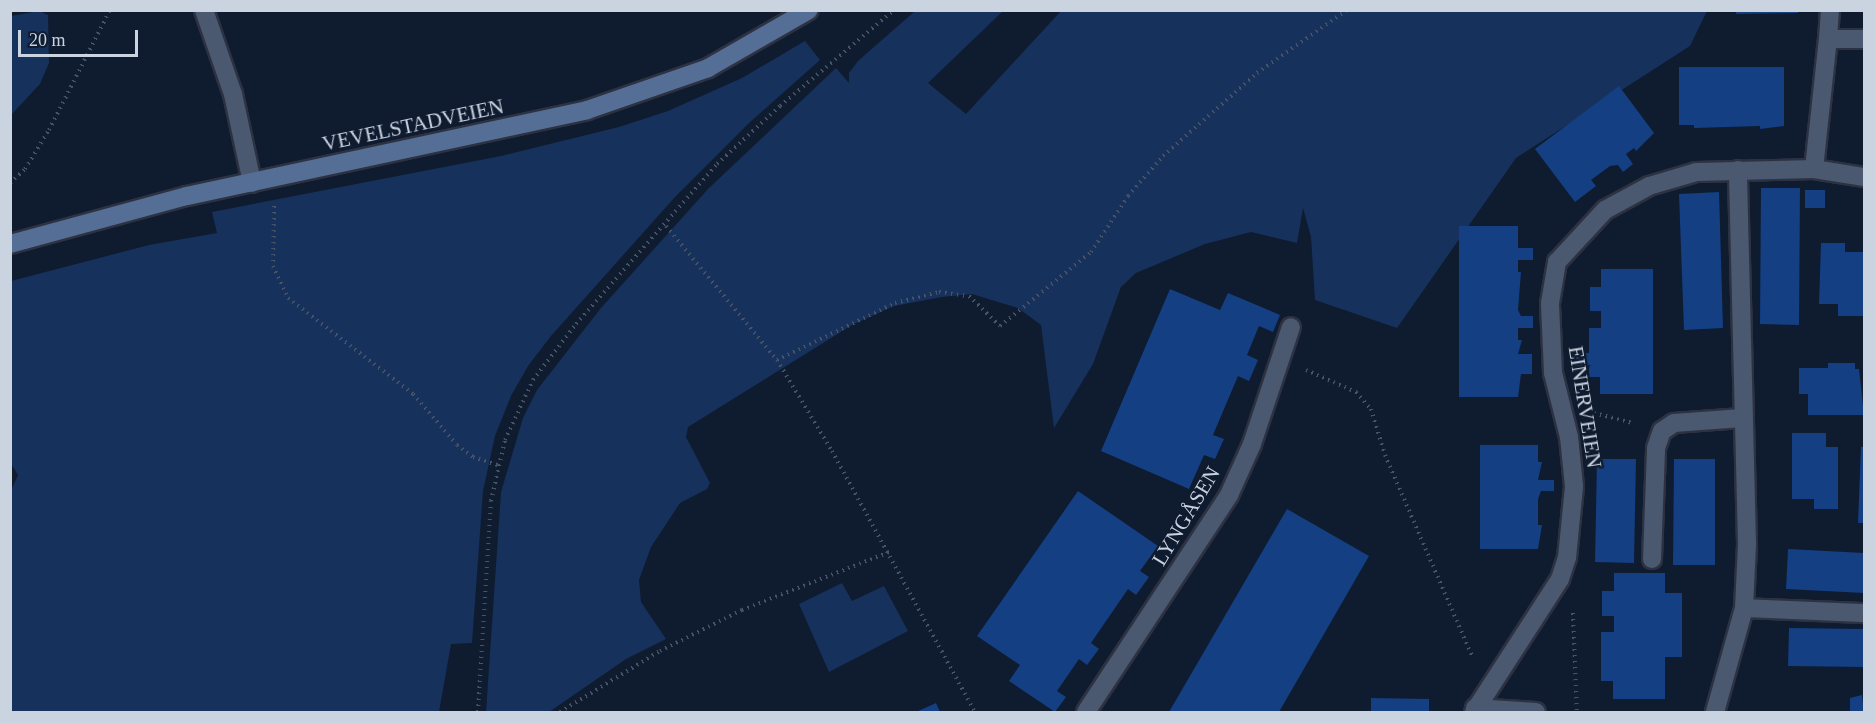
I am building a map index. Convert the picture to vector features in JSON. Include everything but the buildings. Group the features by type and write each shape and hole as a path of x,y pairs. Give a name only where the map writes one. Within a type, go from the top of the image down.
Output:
{"main road":[{"name":"VEVELSTADVEIEN","path":"10,243 260,181 587,110 654,90 708,68 809,10"}],"street":[{"path":"204,10 260,181"},
{"path":"1814,169 1819,150 1830,10"},
{"path":"1828,39 1864,39"},
{"name":"EINERVEIEN","path":"1536,712 1474,710 1560,579 1567,558 1574,486 1563,413 1553,373 1550,303 1557,262 1605,210 1649,186 1696,172 1814,169 1864,177"},
{"path":"1715,712 1744,608 1747,544 1742,418 1738,170"},
{"name":"LYNGÅSEN","path":"1086,712 1228,495 1252,444 1291,327"},
{"path":"1652,559 1656,448 1662,431 1674,423 1742,418"},
{"path":"1744,608 1864,613"}],"path":[{"path":"10,183 40,145 110,10"},
{"path":"478,712 484,561 498,465 515,416 551,353 666,226 725,156 894,10"},
{"path":"777,360 895,303 939,292 969,296 1000,326 1090,252 1128,196 1163,156 1257,74 1347,10"},
{"path":"260,181 275,212 273,266 288,298 413,394 457,445 472,457 498,465"},
{"path":"666,226 777,360 889,552 975,712"},
{"path":"1299,367 1356,392 1371,409 1385,455 1486,689"},
{"path":"1563,413 1599,413 1662,431"},
{"path":"560,712 660,651 742,610 889,552"},
{"path":"1560,579 1574,617 1577,712"}],"shaded area":[{"path":"39,11 48,15 49,63 40,84 11,115 11,16"},
{"path":"915,11 1003,11 928,83 966,114 1061,11 1707,11 1690,46 1516,158 1397,328 1315,300 1311,237 1303,208 1297,243 1251,232 1205,244 1136,273 1121,287 1093,364 1054,428 1041,325 1018,308 972,294 942,297 894,306 852,325 688,427 686,437 710,483 707,489 680,503 651,547 639,580 641,602 666,639 626,659 549,712 486,712 501,492 523,418 537,390 601,308 708,189 836,68 849,83 849,73 858,61"},
{"path":"805,41 820,60 749,123 675,197 551,336 528,366 511,396 495,436 483,491 472,643 451,644 439,712 11,712 10,493 18,475 10,462 11,281 149,245 217,233 212,212 501,156 619,127 668,111 742,78"},
{"path":"842,583 852,601 884,586 908,631 829,672 799,604"}]}
